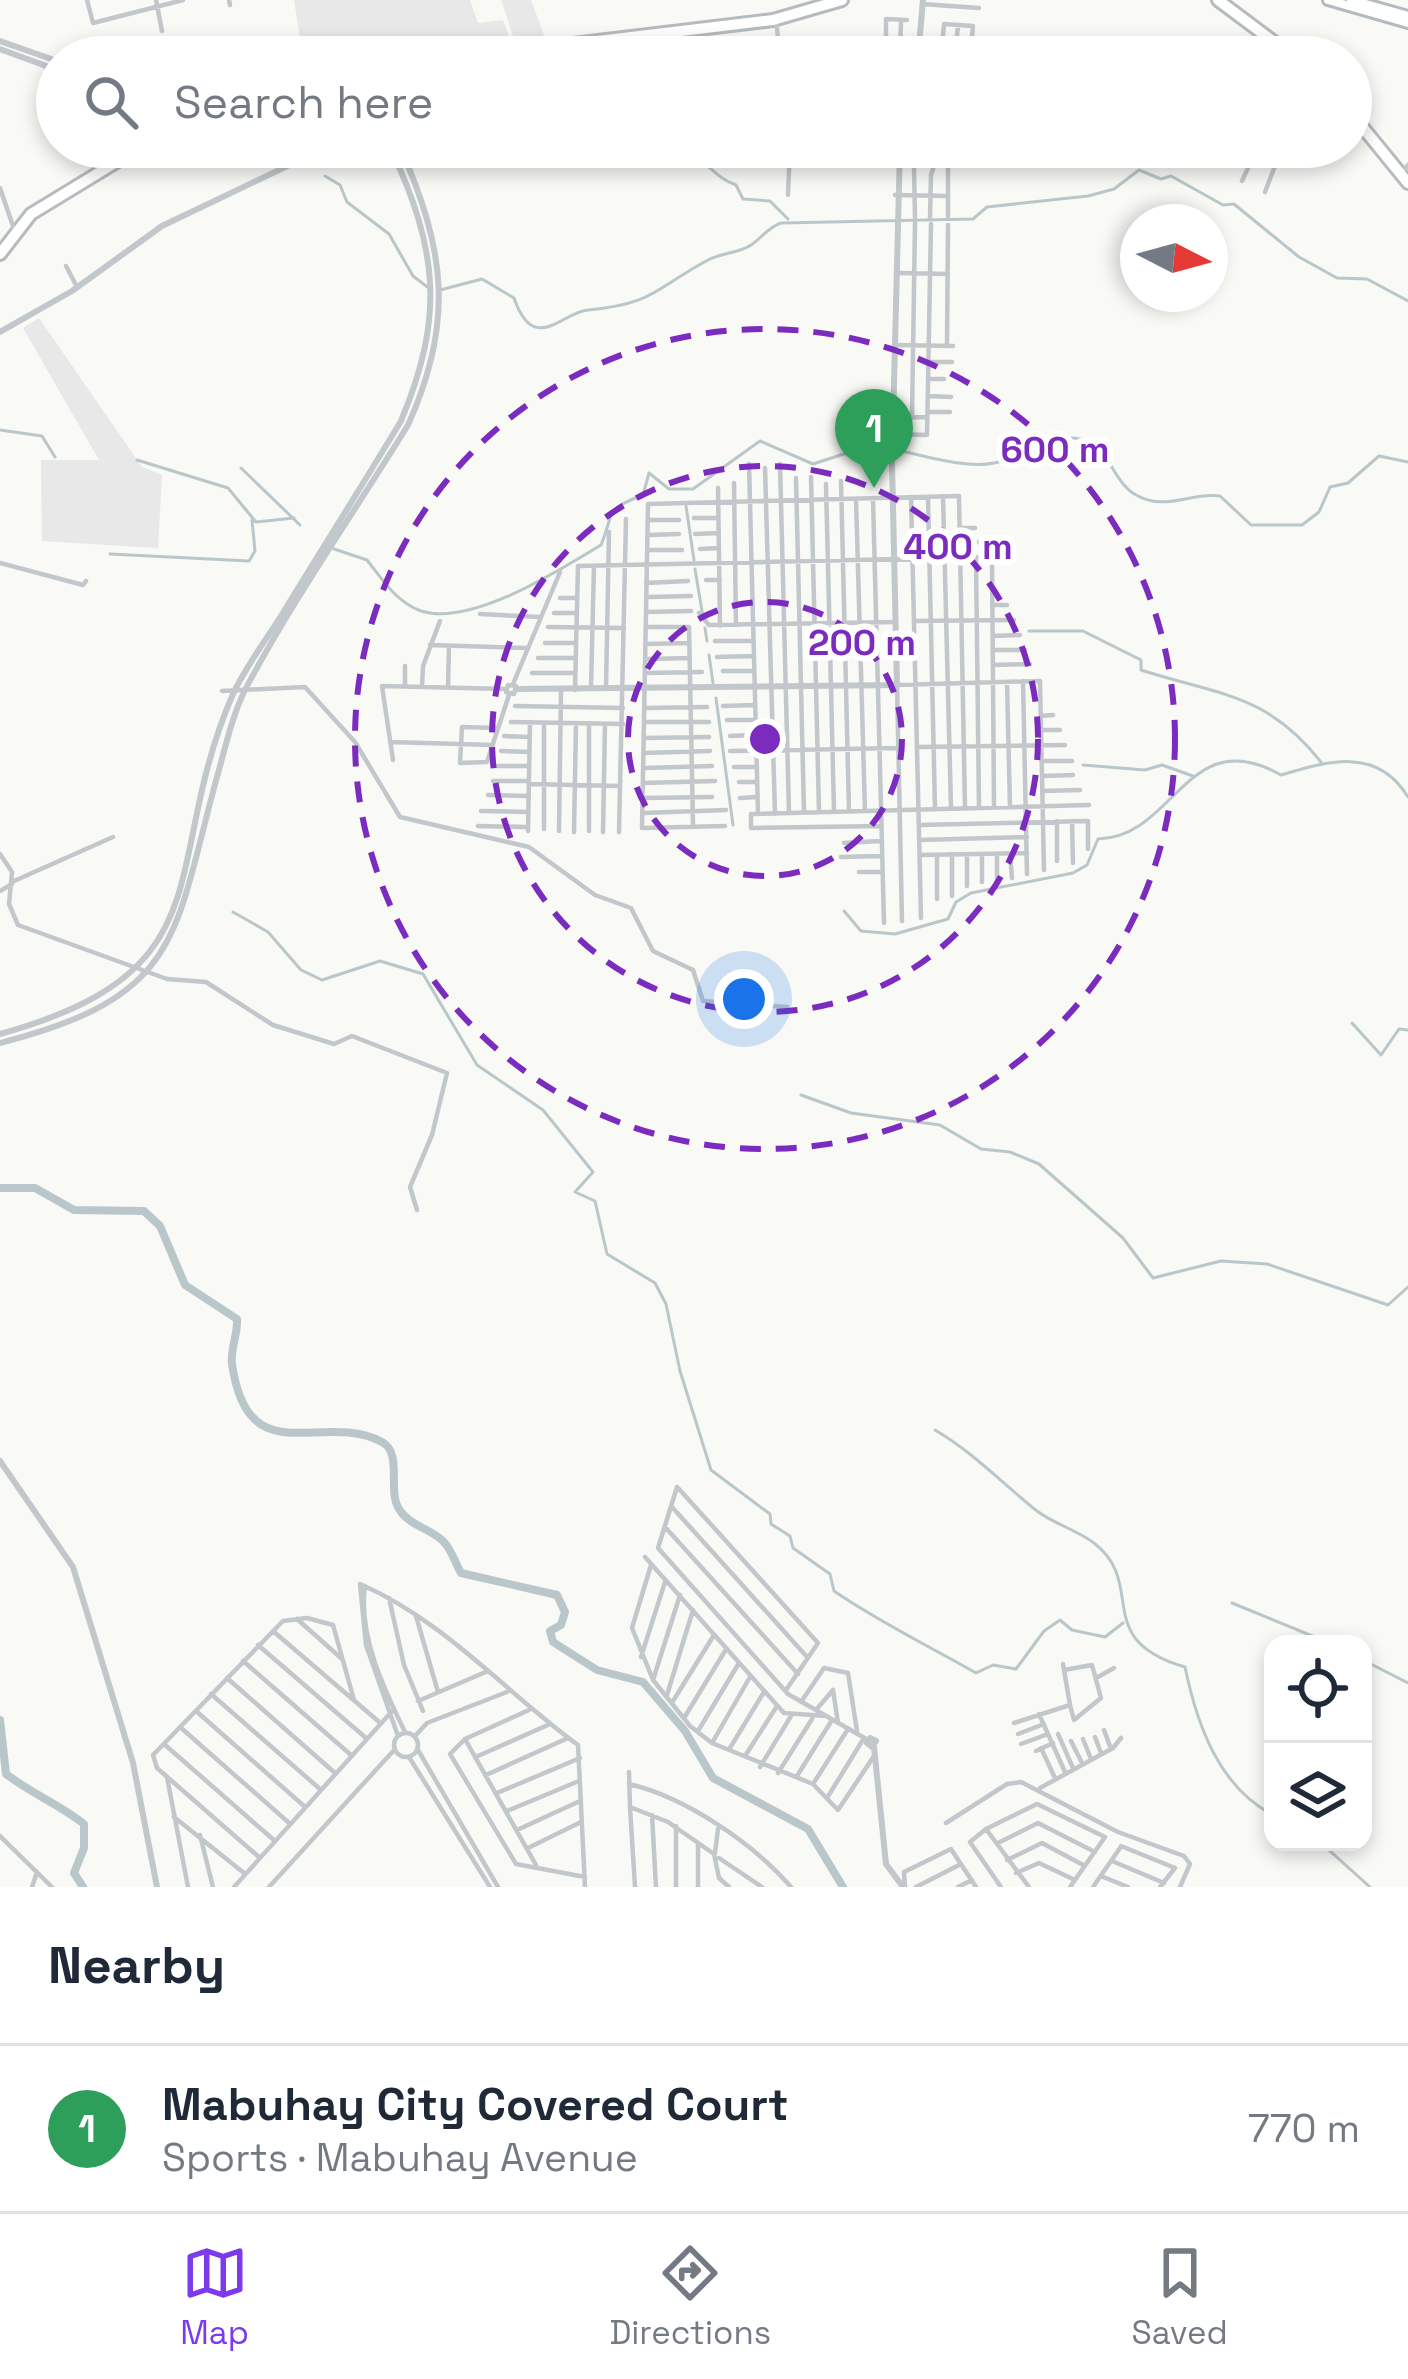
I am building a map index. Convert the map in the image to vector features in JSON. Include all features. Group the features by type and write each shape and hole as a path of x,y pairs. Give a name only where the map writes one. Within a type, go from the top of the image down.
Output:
{"main road":[{"path":"638,36 776,19 842,0"},
{"path":"1218,0 1270,36"},
{"path":"1228,0 1273,36"},
{"path":"1328,0 1408,20"},
{"path":"1351,0 1408,20"},
{"path":"1372,132 1407,172"},
{"path":"0,254 14,230 35,210 106,168"}],"street":[{"path":"87,0 93,23 183,0"},
{"path":"920,36 923,2 980,8"},
{"path":"157,3 162,31"},
{"path":"776,19 778,36"},
{"path":"886,36 886,19 904,20 902,36"},
{"path":"943,36 944,24 973,26 972,36"},
{"path":"957,36 958,25"},
{"path":"1263,36 1265,32"},
{"path":"0,45 36,55"},
{"path":"0,45 36,61"},
{"path":"0,332 76,287 162,226 283,168"},
{"path":"402,168 418,197"},
{"path":"85,1011 138,965 177,906 239,693 408,424 429,379 437,301 433,260 408,168"},
{"path":"788,195 789,168"},
{"path":"898,168 892,498 902,921"},
{"path":"912,418 914,196 919,168"},
{"path":"893,434 927,436 931,196 938,168"},
{"path":"948,168 948,216"},
{"path":"1242,181 1247,168"},
{"path":"1265,192 1274,168"},
{"path":"948,173 962,174"},
{"path":"0,188 14,230"},
{"path":"895,195 931,196 962,190"},
{"path":"948,206 960,206"},
{"path":"894,345 950,346 948,225"},
{"path":"66,266 76,287"},
{"path":"894,273 948,274"},
{"path":"928,362 952,362"},
{"path":"928,379 944,380"},
{"path":"928,396 951,397"},
{"path":"893,418 950,412"},
{"path":"749,464 758,814"},
{"path":"781,464 789,813"},
{"path":"765,468 775,814"},
{"path":"811,477 819,812"},
{"path":"796,478 804,812"},
{"path":"842,481 849,811"},
{"path":"734,483 736,626"},
{"path":"826,484 834,812"},
{"path":"718,488 720,626"},
{"path":"928,496 935,809"},
{"path":"943,496 951,808"},
{"path":"725,826 643,828 647,504 959,496 965,808"},
{"path":"911,497 921,918"},
{"path":"873,498 884,922"},
{"path":"856,499 865,811"},
{"path":"959,512 969,512"},
{"path":"694,518 718,518"},
{"path":"619,832 626,519"},
{"path":"647,520 680,520"},
{"path":"960,528 975,528"},
{"path":"606,691 609,532"},
{"path":"695,534 718,533"},
{"path":"647,535 679,534"},
{"path":"959,543 980,542"},
{"path":"700,549 719,548"},
{"path":"647,550 682,550"},
{"path":"575,690 578,566 992,557 994,807"},
{"path":"976,558 979,808"},
{"path":"0,563 82,584 86,581"},
{"path":"591,690 594,566"},
{"path":"497,728 462,728 460,763 487,762 511,689 560,572"},
{"path":"706,580 720,580"},
{"path":"646,583 688,581"},
{"path":"992,590 1002,591"},
{"path":"708,595 720,595"},
{"path":"646,597 691,596"},
{"path":"560,598 577,598"},
{"path":"992,605 1007,605"},
{"path":"709,610 720,610"},
{"path":"646,612 695,612 703,623 720,626 896,622"},
{"path":"554,613 577,613"},
{"path":"480,614 541,617"},
{"path":"914,621 1014,620"},
{"path":"422,687 440,621"},
{"path":"548,627 624,628"},
{"path":"646,627 688,627 693,826"},
{"path":"993,635 1020,635"},
{"path":"715,641 753,641"},
{"path":"545,643 576,643"},
{"path":"645,644 689,643"},
{"path":"430,645 528,648"},
{"path":"448,688 449,646"},
{"path":"993,650 1025,650"},
{"path":"717,657 754,656"},
{"path":"538,658 576,658"},
{"path":"645,659 689,658"},
{"path":"993,665 1030,664"},
{"path":"405,666 405,686"},
{"path":"723,671 754,671"},
{"path":"645,673 702,672"},
{"path":"532,673 576,673"},
{"path":"1023,681 1028,874"},
{"path":"393,760 382,686 645,691 1040,681 1044,870"},
{"path":"1007,682 1010,807"},
{"path":"222,691 305,687 355,742 400,817 473,836 515,840 595,895 624,904 637,914 652,951 693,970 703,1001 787,1007"},
{"path":"559,831 561,690"},
{"path":"0,1043 113,1002 147,971 185,909 239,693"},
{"path":"724,706 755,705"},
{"path":"515,706 623,708"},
{"path":"644,708 706,707"},
{"path":"1041,716 1053,715"},
{"path":"728,720 755,720"},
{"path":"511,722 622,724"},
{"path":"478,826 528,829 530,722"},
{"path":"644,722 709,722"},
{"path":"544,723 544,830"},
{"path":"574,832 576,723"},
{"path":"589,723 589,831"},
{"path":"603,832 605,724"},
{"path":"1041,730 1060,730"},
{"path":"730,736 756,735"},
{"path":"505,736 530,736"},
{"path":"644,739 709,737"},
{"path":"390,742 492,745"},
{"path":"917,748 1065,745"},
{"path":"730,752 899,748"},
{"path":"501,751 530,752"},
{"path":"644,753 710,751"},
{"path":"1042,761 1072,761"},
{"path":"497,766 529,766"},
{"path":"644,768 712,766"},
{"path":"734,767 757,767"},
{"path":"1042,776 1073,775"},
{"path":"493,781 621,786"},
{"path":"643,782 715,781"},
{"path":"739,782 757,782"},
{"path":"1042,791 1080,790"},
{"path":"488,795 528,796"},
{"path":"643,798 712,796"},
{"path":"740,798 758,797"},
{"path":"881,826 751,828 751,814 1089,805"},
{"path":"643,813 725,810"},
{"path":"481,811 528,812"},
{"path":"1057,821 1057,861"},
{"path":"1072,821 1073,863"},
{"path":"919,825 1088,821 1088,849"},
{"path":"0,891 112,837"},
{"path":"920,840 1027,838"},
{"path":"844,843 882,842"},
{"path":"920,855 1027,853"},
{"path":"0,854 13,882 9,904 18,926 79,951 138,965 167,980 206,982 273,1025 334,1044 352,1036 447,1073 432,1135 410,1187 417,1210"},
{"path":"952,854 952,896"},
{"path":"967,854 967,886"},
{"path":"982,854 982,882"},
{"path":"997,854 997,882"},
{"path":"1010,854 1012,878"},
{"path":"937,855 937,899"},
{"path":"841,857 882,856"},
{"path":"859,872 882,872"},
{"path":"0,1034 52,1025"},
{"path":"0,1460 73,1567 133,1762 157,1887"},
{"path":"786,1690 818,1643 677,1486 658,1548 786,1690 867,1743"},
{"path":"672,1507 808,1658"},
{"path":"665,1527 798,1674"},
{"path":"645,1557 777,1706 791,1716 832,1720"},
{"path":"651,1565 632,1628 653,1680 698,1732 760,1767 813,1784 835,1809 841,1809 867,1743"},
{"path":"641,1657 665,1580"},
{"path":"269,1887 395,1749 402,1734 366,1621 365,1586 469,1649 508,1692 578,1745 585,1887"},
{"path":"653,1680 680,1595"},
{"path":"389,1598 423,1711"},
{"path":"667,1695 693,1610"},
{"path":"416,1616 438,1692"},
{"path":"297,1619 342,1660"},
{"path":"260,1858 167,1777 152,1758 258,1645 297,1619 333,1625 353,1700"},
{"path":"274,1631 380,1723"},
{"path":"673,1701 714,1635"},
{"path":"258,1645 365,1738"},
{"path":"685,1718 726,1650"},
{"path":"678,1659 694,1667"},
{"path":"243,1661 350,1755"},
{"path":"698,1732 739,1664"},
{"path":"1092,1665 1096,1678 1101,1699 1074,1720 1064,1667 1092,1665"},
{"path":"801,1702 824,1668 850,1674 867,1743 886,1864 904,1887"},
{"path":"1096,1678 1114,1668"},
{"path":"418,1701 488,1671"},
{"path":"712,1743 751,1677"},
{"path":"227,1678 335,1773"},
{"path":"796,1778 832,1720 833,1690 816,1711"},
{"path":"415,1736 428,1723 508,1692"},
{"path":"730,1748 764,1692"},
{"path":"211,1694 320,1790"},
{"path":"1014,1723 1070,1705"},
{"path":"745,1756 777,1706"},
{"path":"529,1709 450,1751 516,1864 584,1877"},
{"path":"234,1887 392,1710"},
{"path":"196,1711 305,1807"},
{"path":"1039,1714 1065,1772"},
{"path":"760,1767 791,1716"},
{"path":"778,1773 812,1718"},
{"path":"476,1757 550,1724"},
{"path":"1018,1734 1043,1724"},
{"path":"180,1727 290,1824"},
{"path":"813,1784 848,1729"},
{"path":"1104,1730 1111,1749"},
{"path":"402,1734 415,1736"},
{"path":"1022,1744 1048,1734"},
{"path":"1058,1734 1073,1768"},
{"path":"415,1736 418,1750 494,1887"},
{"path":"1095,1737 1101,1753"},
{"path":"486,1775 568,1738"},
{"path":"1040,1788 1111,1749 1120,1738"},
{"path":"465,1739 538,1867"},
{"path":"1083,1739 1091,1759"},
{"path":"1071,1741 1082,1763"},
{"path":"827,1798 867,1743"},
{"path":"1053,1743 1039,1749 1055,1778"},
{"path":"164,1744 275,1841"},
{"path":"395,1749 409,1757 494,1887"},
{"path":"409,1757 418,1750"},
{"path":"496,1793 580,1757"},
{"path":"629,1772 635,1887"},
{"path":"167,1777 188,1887"},
{"path":"506,1811 579,1781"},
{"path":"628,1784 677,1803 791,1887"},
{"path":"946,1823 1006,1784 1040,1788 1118,1832 1184,1856 1190,1864 1180,1887"},
{"path":"517,1829 580,1801"},
{"path":"1001,1887 970,1842 986,1829 1045,1805 1105,1837 1072,1884 1039,1863 1016,1873"},
{"path":"630,1807 676,1826 762,1887"},
{"path":"652,1815 656,1887"},
{"path":"174,1817 245,1875"},
{"path":"528,1848 581,1822"},
{"path":"996,1844 1038,1823 1095,1852"},
{"path":"676,1826 676,1887"},
{"path":"718,1829 719,1878 729,1887"},
{"path":"986,1829 1025,1886"},
{"path":"200,1834 213,1887"},
{"path":"0,1836 52,1887"},
{"path":"698,1843 698,1887"},
{"path":"1007,1860 1042,1843 1085,1866"},
{"path":"1093,1887 1122,1845 1175,1867 1162,1885 1112,1861"},
{"path":"904,1887 904,1872 951,1849 974,1884 958,1887"},
{"path":"916,1887 961,1864"},
{"path":"32,1887 37,1871"},
{"path":"1101,1876 1128,1887"}],"shaded area":[{"path":"294,0 470,0 478,23 503,20 508,36 300,36"},
{"path":"501,0 531,0 544,36 513,36"},
{"path":"39,318 142,467 162,475 158,548 42,541 41,460 99,460 23,328"}],"waterway":[{"path":"710,168 736,185 743,199 770,201 788,219"},
{"path":"440,290 482,279 514,298 530,325 539,328 578,312 641,299 708,260 747,248 781,223 973,219 987,207 1114,189 1139,170 1161,179 1171,176 1223,205 1234,204 1299,257 1337,278 1367,279 1408,301"},
{"path":"325,176 340,185 347,202 389,234 413,276 430,289"},
{"path":"0,430 42,436 55,457"},
{"path":"897,450 983,464 1056,439 1080,439 1098,448 1122,483 1138,496 1159,502 1220,496 1251,525 1302,525 1319,512 1330,487 1348,483 1379,456 1408,462"},
{"path":"334,549 367,560 412,607 442,614 465,611 515,593 601,545 612,513 643,495 649,473 669,489 693,489 760,441 813,464 850,452 867,460 888,452"},
{"path":"137,460 228,488 256,522 294,518"},
{"path":"241,468 300,525"},
{"path":"686,506 694,560"},
{"path":"110,554 249,561 255,551 252,520"},
{"path":"695,569 703,617"},
{"path":"705,628 707,641"},
{"path":"1029,631 1083,631 1141,660 1141,670 1261,709 1301,739 1321,762"},
{"path":"709,655 713,683"},
{"path":"716,698 733,825"},
{"path":"844,911 861,931 895,934 948,919 956,902 971,893 1073,873 1087,865 1098,839 1124,834 1146,821 1202,771 1224,762 1249,762 1281,775 1334,762 1367,764 1396,781 1408,797"},
{"path":"1083,765 1145,770 1162,765 1193,776"},
{"path":"233,912 268,932 301,970 322,980 380,961 423,974 477,1065 543,1110 593,1172 575,1192 595,1201 607,1254 655,1283 666,1304 680,1371 711,1470 770,1514 771,1524 790,1536 793,1548 830,1574 834,1591 976,1673 993,1665 1016,1669 1044,1631 1060,1620 1072,1630 1105,1637 1123,1623"},
{"path":"1352,1023 1381,1055 1399,1029 1408,1030"},
{"path":"801,1095 851,1113 940,1125 981,1149 1010,1152 1039,1164 1123,1238 1153,1278 1221,1261 1267,1264 1388,1305 1408,1287"},
{"path":"0,1188 35,1188 74,1210 144,1211 160,1226 185,1285 237,1319 232,1364 241,1398 254,1419 290,1433 359,1434 382,1442 392,1455 399,1509 443,1541 461,1573 557,1595 565,1612 561,1625 550,1631 553,1642 597,1670 643,1682 685,1731 713,1778 808,1829 843,1887"},
{"path":"935,1430 1037,1511 1087,1538 1110,1559 1129,1627 1138,1642 1185,1667 1213,1752 1238,1788 1264,1809"},
{"path":"1232,1603 1310,1635"},
{"path":"1372,1665 1408,1683"},
{"path":"0,1720 6,1774 84,1824 84,1848 74,1873 83,1887"},
{"path":"1330,1851 1370,1887"}],"place":[{"name":"Mabuhay City Covered Court","path":"874,488"}]}
